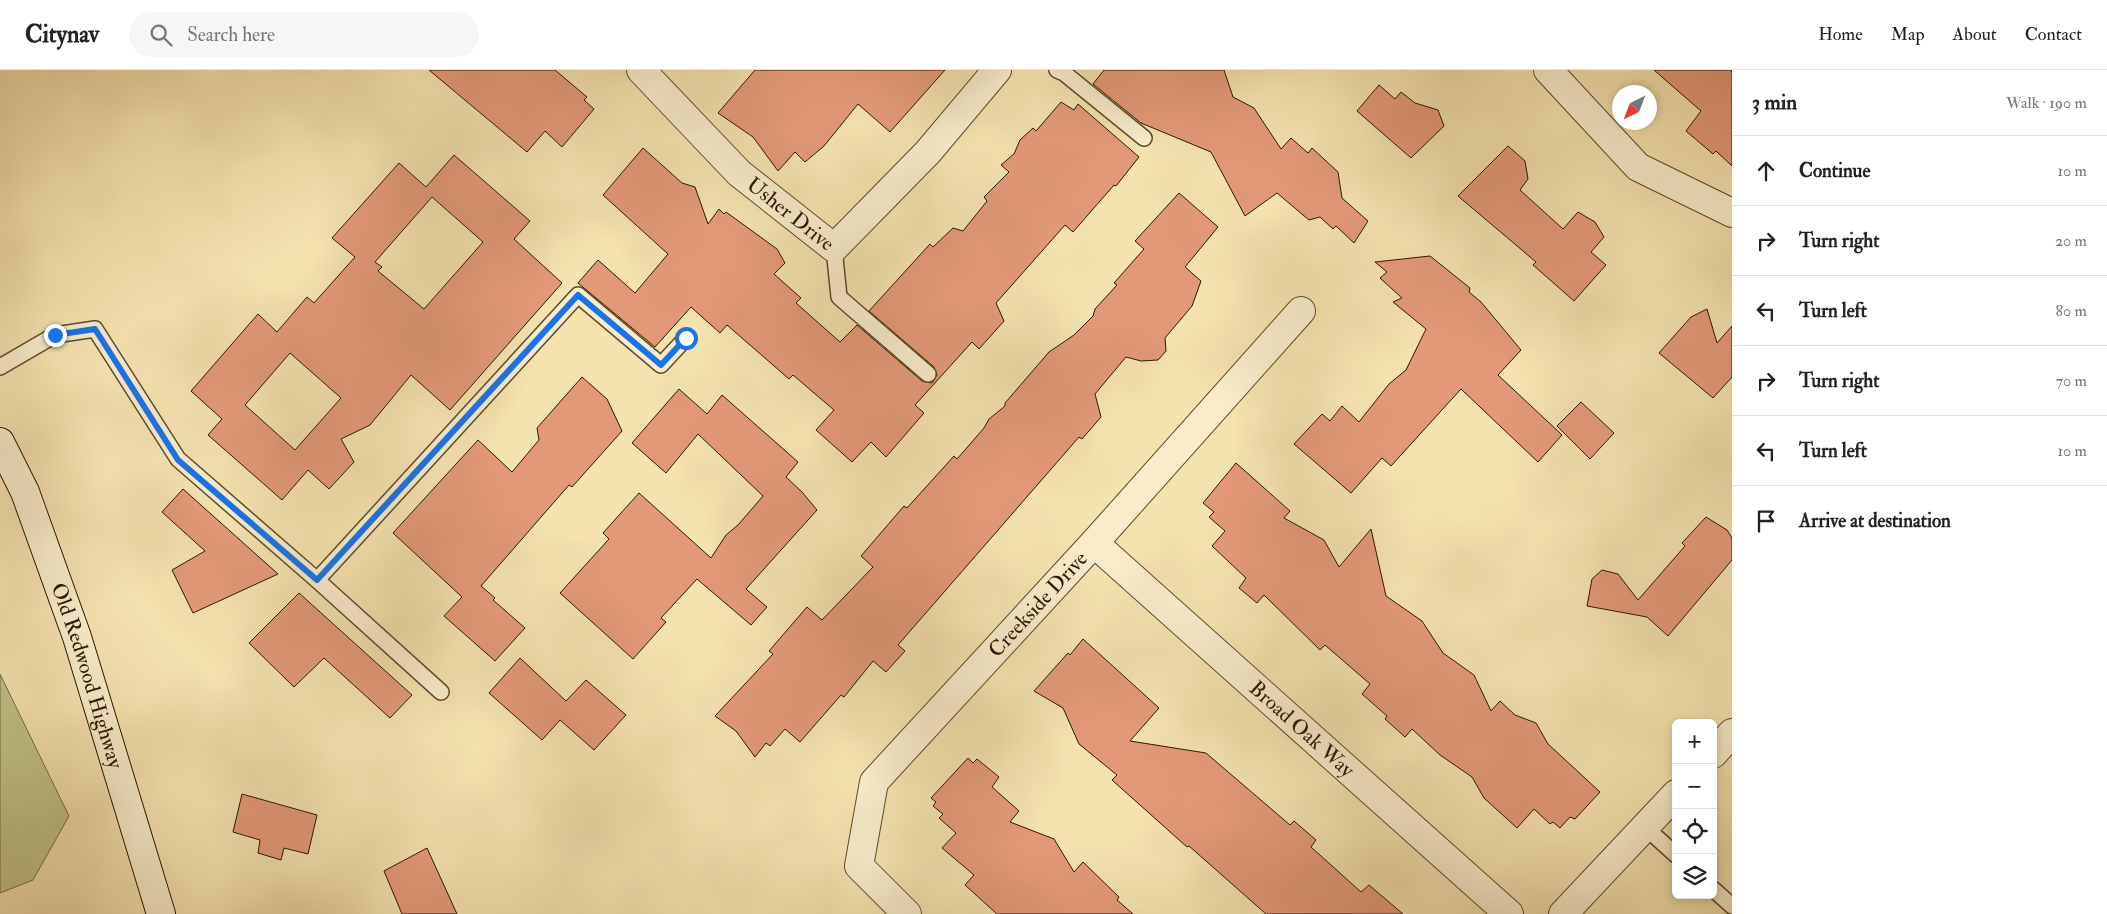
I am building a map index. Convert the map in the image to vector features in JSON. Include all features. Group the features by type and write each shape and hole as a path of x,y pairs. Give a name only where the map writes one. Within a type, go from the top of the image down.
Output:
{"street":[{"name":"Usher Drive","path":"641,70 740,173 834,248 928,152 997,70"},
{"path":"1548,70 1638,167 1732,213"},
{"name":"Creekside Drive","path":"907,914 859,866 874,782 1094,543 1301,311"},
{"name":"Old Redwood Highway","path":"0,442 25,492 77,637 161,914"},
{"name":"Broad Oak Way","path":"1094,543 1509,914"},
{"path":"1717,750 1732,734"},
{"path":"1574,910 1672,798"}],"lane":[{"path":"1057,70 1064,73 1144,138"},
{"path":"834,248 839,297 928,374"},
{"path":"317,580 578,295 661,365 686,338"},
{"path":"0,368 55,335 95,329 178,460 317,580 441,692"},
{"path":"1645,827 1675,854"},
{"path":"1717,893 1732,906"}],"green space":[{"path":"0,674 69,816 33,880 0,893"}],"building":[{"path":"429,70 555,70 587,97 584,100 594,109 562,147 545,131 527,152"},
{"path":"755,70 945,70 890,132 858,104 824,146 805,162 795,152 778,171 753,137 718,113"},
{"path":"1104,70 1224,70 1233,97 1254,108 1281,149 1291,138 1308,153 1312,148 1338,172 1342,198 1368,221 1354,243 1336,226 1333,229 1320,217 1309,220 1277,193 1245,216 1211,152 1141,123 1093,84"},
{"path":"1654,70 1732,70 1732,166 1716,151 1713,154 1686,131 1701,111"},
{"path":"1379,85 1395,99 1401,92 1415,103 1438,110 1444,126 1411,158 1357,111"},
{"path":"1061,102 1074,110 1078,104 1139,157 1116,186 1114,185 1073,232 1065,225 996,303 1004,321 979,349 972,342 915,405 924,413 886,457 871,442 852,462 816,430 834,410 793,375 789,379 727,325 720,333 691,307 655,347 578,283 598,260 635,293 668,254 603,195 643,148 682,183 695,187 708,224 719,209 724,214 726,212 777,249 785,263 774,274 801,298 796,303 840,342 857,325 922,381 932,383 937,375 934,367 869,311 930,244 933,247 953,228 963,231 987,201 984,197 1009,172 1001,165 1014,154 1020,140 1033,128 1036,131"},
{"path":"1508,146 1525,161 1528,179 1520,190 1563,229 1578,212 1595,222 1604,237 1591,252 1606,265 1574,301 1533,265 1536,262 1458,196"},
{"path":"454,155 530,221 514,239 562,283 450,410 411,375 370,425 341,439 354,462 329,489 308,470 282,500 208,435 222,419 191,391 258,314 277,332 307,297 314,303 355,257 332,238 399,163 426,187","holes":["432,197 483,242 424,309 378,271 382,267 375,262","290,353 341,398 295,450 245,405"]},
{"path":"1179,193 1218,227 1185,267 1201,281 1192,306 1165,338 1166,351 1158,360 1141,361 1126,357 1095,394 1101,417 1082,439 1079,437 898,645 905,651 886,672 873,661 844,697 841,695 800,742 785,729 770,746 766,743 755,757 736,731 715,716 773,654 769,651 807,607 822,620 873,567 861,556 904,506 907,508 954,456 957,459 984,428 989,419 1005,406 1005,403 1049,352 1074,335 1093,316 1095,309 1117,285 1114,283 1144,249 1135,241"},
{"path":"1430,256 1470,288 1469,292 1481,302 1521,350 1498,375 1562,435 1538,462 1461,389 1391,466 1382,458 1351,493 1294,444 1322,414 1330,421 1342,406 1359,422 1389,384 1406,370 1426,329 1393,302 1402,298 1380,278 1387,272 1375,262"},
{"path":"1707,309 1717,343 1732,326 1732,377 1713,398 1659,353 1691,317"},
{"path":"582,377 607,399 622,431 572,487 569,485 481,586 495,598 493,600 525,628 495,661 444,616 462,597 393,533 478,440 512,472 539,440 537,428"},
{"path":"679,389 707,414 722,395 798,462 786,477 817,510 746,589 767,607 751,625 697,579 661,618 666,622 633,659 560,593 609,539 603,533 639,493 711,558 726,535 738,525 763,496 698,434 666,473 632,443"},
{"path":"1581,402 1614,433 1590,459 1557,426"},
{"path":"1236,463 1290,511 1284,518 1324,540 1339,567 1371,529 1386,596 1422,621 1443,653 1474,675 1491,711 1500,701 1515,715 1536,723 1548,744 1600,792 1575,819 1570,817 1560,828 1553,822 1550,824 1534,809 1517,828 1484,798 1472,777 1440,755 1412,729 1405,737 1385,719 1387,716 1362,694 1370,684 1325,645 1320,650 1264,595 1257,603 1239,588 1246,578 1212,546 1225,531 1209,517 1214,512 1203,503"},
{"path":"183,489 278,574 193,613 172,570 205,551 162,512"},
{"path":"1706,517 1727,530 1732,538 1732,560 1668,636 1647,617 1587,606 1592,579 1602,570 1618,574 1638,600 1685,546 1682,543"},
{"path":"299,593 412,695 390,718 324,658 294,687 249,643"},
{"path":"1083,639 1159,708 1130,741 1206,753 1290,825 1294,821 1316,840 1311,847 1361,892 1369,885 1403,914 1266,914 1189,846 1187,847 1112,780 1117,775 1079,744 1063,708 1034,691 1068,653 1070,655"},
{"path":"520,658 566,701 586,680 626,715 594,750 560,720 542,740 489,693"},
{"path":"968,758 973,763 977,759 999,777 992,787 1019,811 1010,822 1054,839 1074,872 1083,862 1119,897 1117,900 1133,914 997,914 965,885 974,875 942,848 956,833 939,818 943,814 933,806 936,802 931,798"},
{"path":"242,794 317,815 308,854 284,848 281,860 258,853 260,840 233,832"},
{"path":"427,848 457,914 402,914 384,871"}],"route":[{"path":"55,335 95,329 178,460 317,580 578,295 661,365 686,338"}]}
